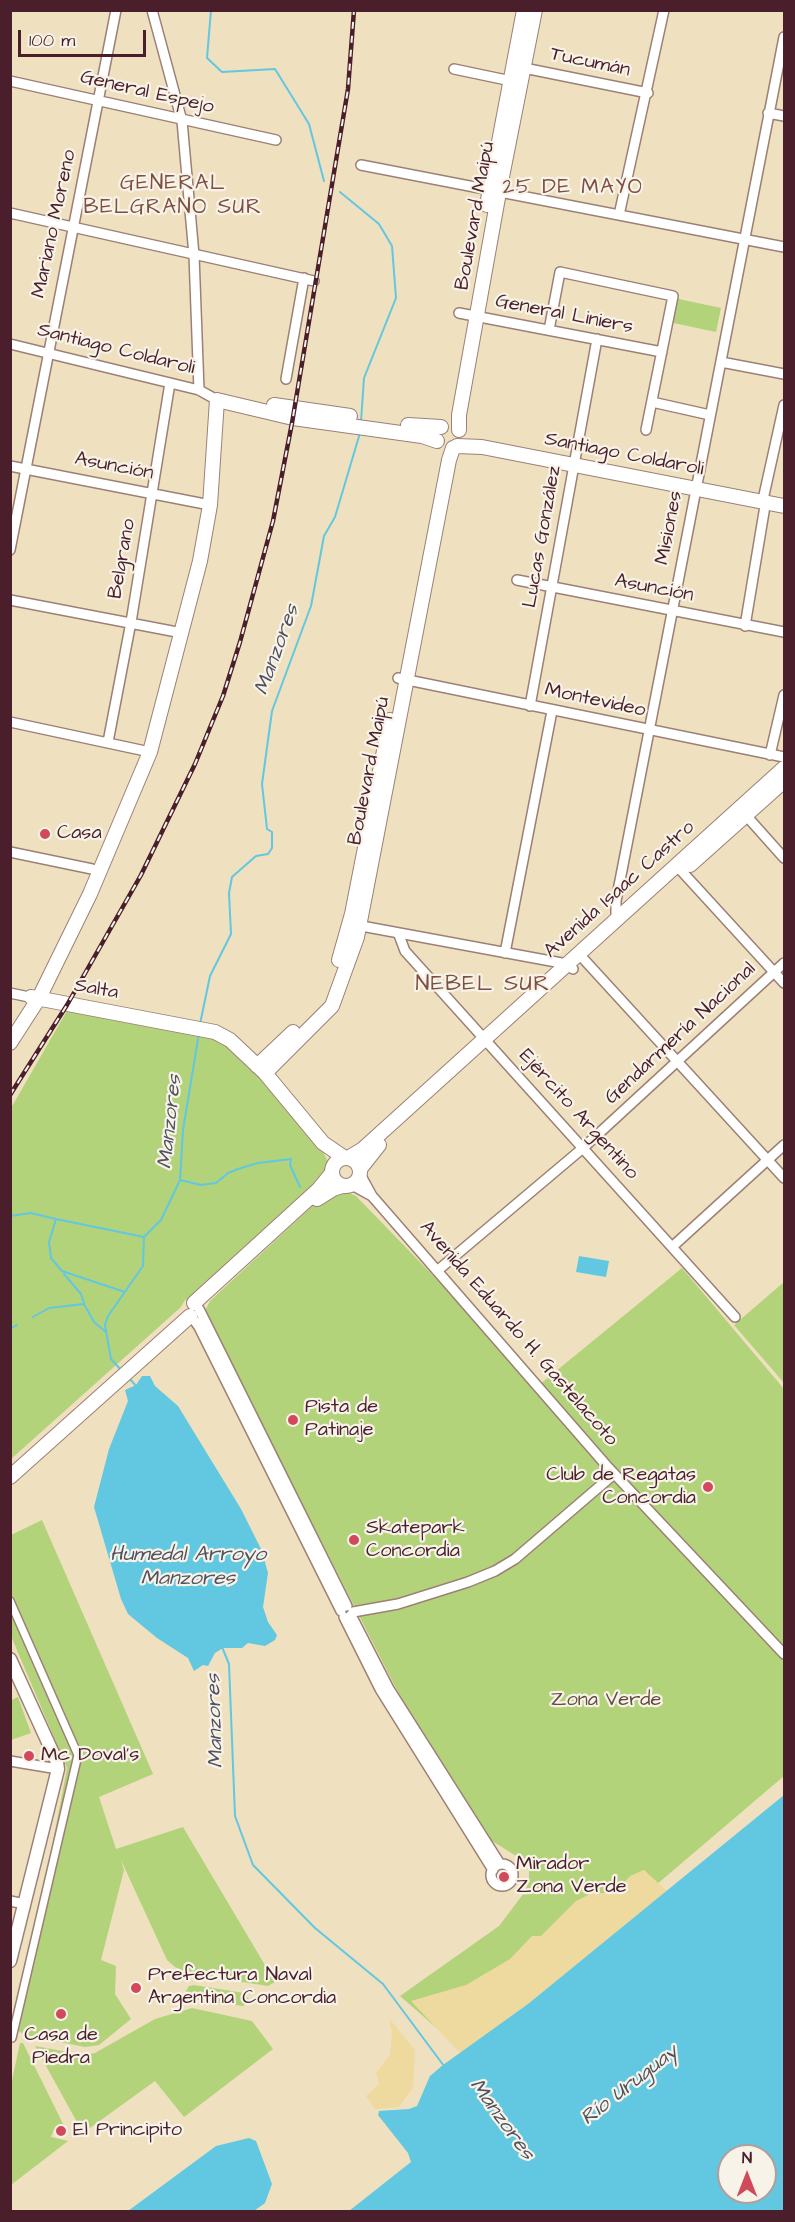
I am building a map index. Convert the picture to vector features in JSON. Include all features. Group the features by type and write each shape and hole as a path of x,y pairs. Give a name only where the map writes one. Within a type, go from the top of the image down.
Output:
{"main road":[{"name":"Boulevard Maipú","path":"261,1069 320,1006 355,925 402,679 449,460 449,437 468,315 516,82 524,10"},
{"name":"Boulevard Maipú","path":"516,82 524,68 535,10"},
{"name":"Santiago Coldaroli","path":"209,395 293,418 431,428 449,437 697,486 784,506"},
{"path":"10,1043 96,871 146,750 200,561 206,504 209,395"},
{"name":"Santiago Coldaroli","path":"764,501 784,498"},
{"name":"Avenida Isaac Castro","path":"743,812 784,768"},
{"name":"Avenida Isaac Castro","path":"193,1311 318,1190 339,1164 363,1149 487,1042 743,812 784,781"},
{"name":"Avenida Isaac Castro","path":"582,956 616,920 680,868"},
{"path":"10,1027 34,997"},
{"name":"Salta","path":"34,997 215,1032 230,1040 261,1069"},
{"name":"Avenida Isaac Castro","path":"10,1477 135,1360 321,1196 354,1179 370,1154 487,1042"},
{"path":"261,1069 339,1164"},
{"path":"355,1161 354,1179 335,1181 339,1164 355,1161"},
{"name":"Avenida Isaac Castro","path":"10,1467 90,1401"}],"street":[{"name":"Mariano Moreno","path":"10,550 116,10"},
{"path":"152,10 182,121 209,395"},
{"path":"619,215 648,93 664,10"},
{"name":"Misiones","path":"616,920 616,901 784,37"},
{"name":"Tucumán","path":"524,68 648,93"},
{"path":"454,69 516,82"},
{"name":"General Espejo","path":"10,81 182,121 276,140"},
{"path":"768,113 784,116"},
{"path":"361,165 784,247"},
{"path":"10,213 73,229 314,280"},
{"path":"549,330 560,272 673,296 646,430"},
{"path":"286,379 304,278"},
{"name":"General Liniers","path":"468,315 662,352"},
{"name":"Lucas González","path":"530,706 597,339"},
{"name":"Santiago Coldaroli","path":"10,344 170,382 209,395"},
{"path":"721,362 784,374"},
{"name":"Belgrano","path":"108,742 131,622 170,382"},
{"path":"652,402 710,415"},
{"path":"745,626 764,501 784,405"},
{"name":"Asunción","path":"10,466 206,504"},
{"name":"Asunción","path":"517,580 784,632"},
{"path":"10,600 179,632"},
{"name":"Montevideo","path":"402,679 784,757"},
{"path":"770,755 784,695"},
{"path":"505,953 552,711"},
{"path":"10,722 146,750"},
{"path":"743,812 784,858"},
{"path":"10,852 96,871"},
{"path":"680,868 784,983"},
{"path":"355,925 570,967"},
{"name":"Ejército Argentino","path":"399,935 405,951 735,1317"},
{"path":"582,956 784,1178"},
{"name":"Gendarmería Nacional","path":"437,1271 583,1148 784,963"},
{"name":"Salta","path":"10,993 34,997"},
{"path":"672,1246 784,1145"},
{"name":"Avenida Eduardo H. Gastelacoto","path":"354,1179 372,1196 614,1474 784,1654"},
{"path":"193,1311 347,1612 389,1689 496,1867"},
{"path":"347,1612 398,1604 495,1571 515,1559 614,1474"},
{"path":"10,1601 78,1755 12,2038"},
{"path":"10,1659 57,1762 58,1769 10,1961"},
{"path":"10,1761 58,1769"},
{"path":"10,1901 26,1904"}],"green space":[{"path":"674,298 721,308 716,332 669,322"},
{"path":"68,1009 219,1040 228,1045 260,1076 321,1148 327,1160 327,1167 325,1174 193,1297 185,1300 181,1307 11,1459 11,1108"},
{"name":"Zona Verde","path":"343,1190 356,1196 539,1385 682,1268 784,1389 784,1776 649,1891 455,2044 400,1996 499,1926 524,1893 529,1881 529,1868 521,1859 492,1841 403,1702 207,1317 206,1309 210,1301 321,1198"},
{"path":"784,1282 784,1383 734,1325"},
{"path":"42,1520 153,1774 99,1797 116,1849 183,1827 275,1982 268,1986 190,1974 175,1967 167,1960 121,1860 124,1870 101,1960 116,1966 115,1994 131,2019 99,2045 85,2047 25,2035 17,2030 67,1768 11,1636 11,1535"},
{"path":"18,1697 31,1733 11,1740 11,1700"},
{"path":"189,1986 244,1993 250,2001 243,2006 193,1999 186,1991"},
{"path":"192,2008 252,2021 273,2049 184,2117 155,2081 83,2133 35,2046 84,2055 95,2053 155,2019"},
{"path":"20,2043 23,2043 67,2132 54,2129 51,2137 68,2141 11,2185 11,2085"}],"sand":[{"path":"644,1870 667,1891 528,2004 460,2053 411,2001 466,1985 510,1959 532,1936 541,1936 576,1901 592,1893 615,1893 630,1876"},
{"path":"389,2018 415,2050 413,2088 399,2107 375,2109 366,2096 379,2084 376,2073 390,2055 392,2033"}],"water":[{"path":"579,1256 609,1261 606,1277 576,1272"},
{"name":"Humedal Arroyo Manzores","path":"142,1376 150,1376 155,1386 178,1406 241,1509 262,1551 268,1573 263,1607 268,1622 277,1635 275,1640 265,1646 248,1643 242,1648 223,1648 215,1653 208,1666 203,1665 194,1671 188,1658 157,1638 128,1614 121,1599 94,1507 109,1449 128,1401 125,1390 136,1385"},
{"name":"Río Uruguay","path":"784,1795 784,2211 349,2211 411,2162 408,2153 378,2115 379,2111 409,2109 417,2106 430,2076 528,2004"},
{"path":"249,2138 256,2141 272,2184 265,2203 254,2211 128,2211 216,2146"}],"waterway":[{"name":"Manzores","path":"211,10 207,58 222,72 275,69 309,124 324,181"},
{"name":"Manzores","path":"340,192 379,224 392,246 396,298 364,378 361,421"},
{"name":"Manzores","path":"200,1024 210,976 231,934 229,893 232,877 256,856 268,854 272,848 272,832 267,829 262,784 272,711 311,606 324,536 335,517 360,433"},
{"name":"Manzores","path":"121,1370 111,1359 105,1325 108,1316 143,1266 144,1237 161,1220 180,1180 183,1130 199,1033"},
{"path":"180,1180 201,1185 216,1183 228,1173 238,1169 258,1163 291,1159 290,1165 300,1187"},
{"path":"10,1216 31,1213 56,1219 49,1242 51,1258 62,1271 125,1292"},
{"path":"56,1219 144,1237"},
{"path":"64,1274 81,1294 84,1303"},
{"path":"33,1317 49,1308 84,1304 94,1322 106,1332"},
{"path":"10,1329 17,1325"},
{"name":"Manzores","path":"129,1378 137,1387"},
{"name":"Manzores","path":"222,1647 229,1664 235,1816 253,1865 315,1928 383,1984 444,2066"}],"railway":[{"path":"10,1095 67,1005 141,875 195,764 223,696 273,521 292,423 348,89 354,10"}],"place":[{"name":"Casa","path":"45,834"},
{"name":"Pista de Patinaje","path":"293,1420"},
{"name":"Club de Regatas Concordia","path":"708,1487"},
{"name":"Skatepark Concordia","path":"354,1540"},
{"name":"Mc Doval's","path":"29,1756"},
{"name":"Mirador Zona Verde","path":"504,1877"},
{"name":"Prefectura Naval Argentina Concordia","path":"136,1988"},
{"name":"Casa de Piedra","path":"61,2014"},
{"name":"El Principito","path":"61,2131"}],"district":[{"name":"25 DE MAYO","path":"573,189"},
{"name":"GENERAL BELGRANO SUR","path":"173,197"},
{"name":"NEBEL SUR","path":"483,985"}]}
